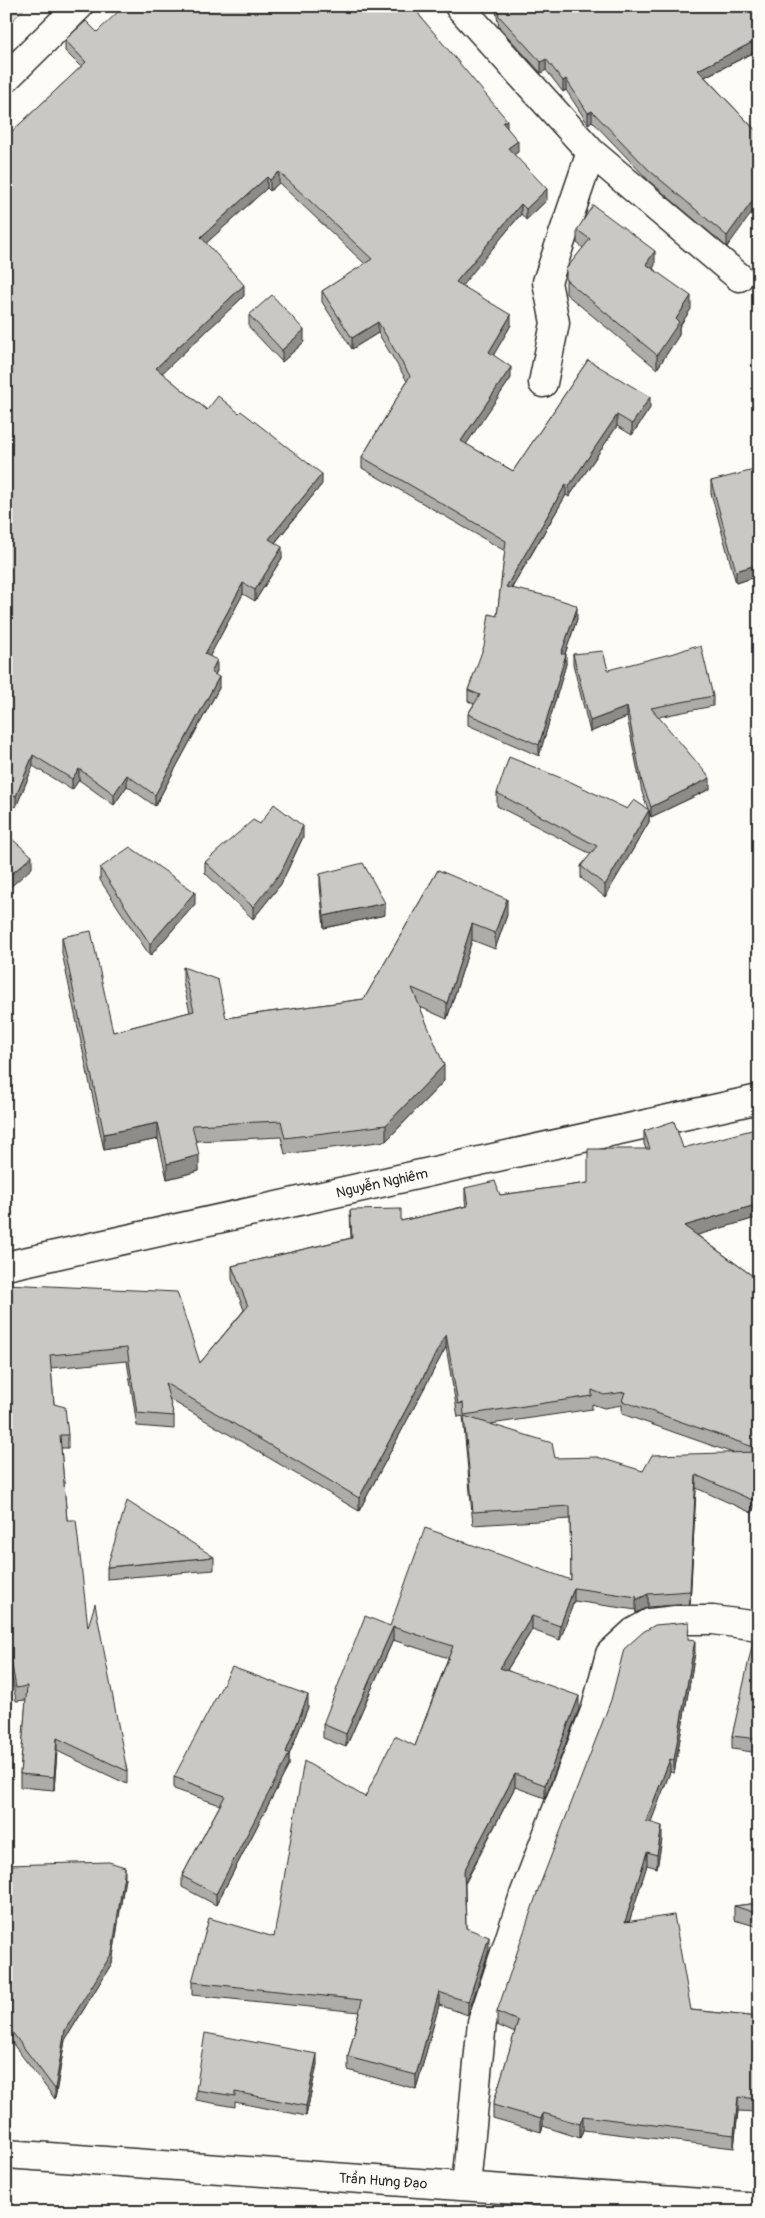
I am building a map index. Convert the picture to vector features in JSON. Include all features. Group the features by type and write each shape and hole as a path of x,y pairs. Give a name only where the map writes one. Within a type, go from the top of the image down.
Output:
{"street":[{"path":"6,78 79,6"},
{"path":"459,6 591,152 738,277"},
{"path":"543,383 554,323 547,282 591,152"},
{"name":"Nguyễn Nghiêm","path":"6,1266 759,1099"},
{"path":"466,2186 482,2022 524,1895 596,1708 610,1654 634,1632 650,1623 676,1620 713,1620 759,1626"},
{"name":"Trần Hưng Đạo","path":"6,2154 759,2207"}],"shaded area":[{"path":"6,6 27,6 6,27"}],"building":[{"path":"124,6 415,6 420,16 507,120 503,123 518,141 508,148 547,189 526,209 521,204 456,282 511,315 489,352 511,367 461,441 513,471 588,360 650,397 632,424 617,415 569,486 566,484 506,587 548,596 576,605 577,608 561,654 566,654 539,745 468,714 480,695 468,690 484,646 489,614 497,616 506,541 362,457 410,376 378,322 352,338 322,291 372,259 279,172 270,180 267,177 201,237 244,285 156,368 207,410 218,396 239,413 241,411 322,474 269,539 282,547 255,590 243,583 205,654 217,660 211,672 219,677 155,795 127,775 114,794 79,769 72,779 33,755 16,796 6,793 6,137 86,62 65,40 86,21 97,32"},
{"path":"497,6 759,6 759,39 698,70 759,134 759,163 753,170 759,174 759,192 727,236 649,170 592,111 588,113 566,79 563,81 546,59 541,62 499,16"},
{"path":"593,205 655,251 646,264 691,296 676,319 679,322 657,355 566,280 566,269 590,239 577,230"},
{"path":"272,295 304,330 282,350 249,315"},
{"path":"758,469 759,564 736,571 711,481"},
{"path":"694,646 695,648 701,646 713,696 651,708 710,778 651,807 642,782 627,707 590,721 573,654 603,651 608,670"},
{"path":"509,757 571,782 627,809 634,800 649,810 605,885 581,866 597,846 497,793"},
{"path":"274,804 303,826 281,872 253,907 205,862 253,820 260,824"},
{"path":"6,834 32,856 6,879"},
{"path":"130,847 195,892 150,944 100,868"},
{"path":"363,863 385,903 324,916 320,874"},
{"path":"438,870 507,899 495,933 472,924 447,1003 412,988 444,1065 386,1125 285,1138 281,1121 192,1125 199,1155 167,1164 158,1123 104,1134 62,937 91,931 113,1032 194,1011 183,967 218,980 226,1018 364,999"},
{"path":"674,1121 683,1148 759,1128 759,1204 684,1226 754,1277 759,1271 759,1449 622,1401 625,1392 604,1395 592,1390 592,1396 464,1415 463,1403 458,1404 446,1334 359,1498 165,1383 174,1416 137,1413 127,1348 50,1355 54,1404 65,1407 68,1435 60,1435 67,1520 76,1520 88,1627 95,1604 127,1771 57,1738 54,1777 20,1774 27,1686 16,1688 10,1653 6,1654 6,1284 177,1292 200,1363 248,1306 232,1266 352,1238 350,1210 401,1209 401,1221 468,1206 465,1188 495,1181 500,1195 588,1183 588,1149 650,1149 644,1131"},
{"path":"464,1416 552,1443 555,1458 597,1457 643,1471 652,1455 759,1452 759,1482 752,1500 696,1475 690,1591 648,1594 636,1600 637,1597 574,1588 560,1626 532,1616 500,1668 579,1696 545,1785 515,1774 464,1871 466,1928 489,1937 468,2002 439,1992 416,2075 348,2057 362,2000 192,1982 209,1918 274,1937 304,1761 365,1797 395,1736 415,1746 453,1646 393,1627 346,1734 323,1724 365,1616 390,1626 425,1528 571,1580 570,1506 473,1512"},
{"path":"127,1501 214,1557 107,1567"},
{"path":"689,1622 688,1639 695,1640 674,1760 670,1759 646,1821 662,1826 657,1855 647,1852 625,1922 674,1915 691,2010 759,2017 759,2099 738,2097 734,2135 583,2116 580,2124 543,2113 541,2119 493,2105 518,2021 497,2012 539,1887 611,1700 624,1649 643,1632 655,1625"},
{"path":"756,1628 759,1628 759,1739 732,1736"},
{"path":"232,1667 308,1695 286,1752 289,1754 216,1894 182,1876 225,1796 174,1777"},
{"path":"109,1862 125,1867 112,1953 65,2030 55,2089 6,2024 6,1865"},
{"path":"759,1903 759,1914 734,1906"},
{"path":"205,2033 317,2054 306,2106 235,2092 235,2096 196,2090"}]}
